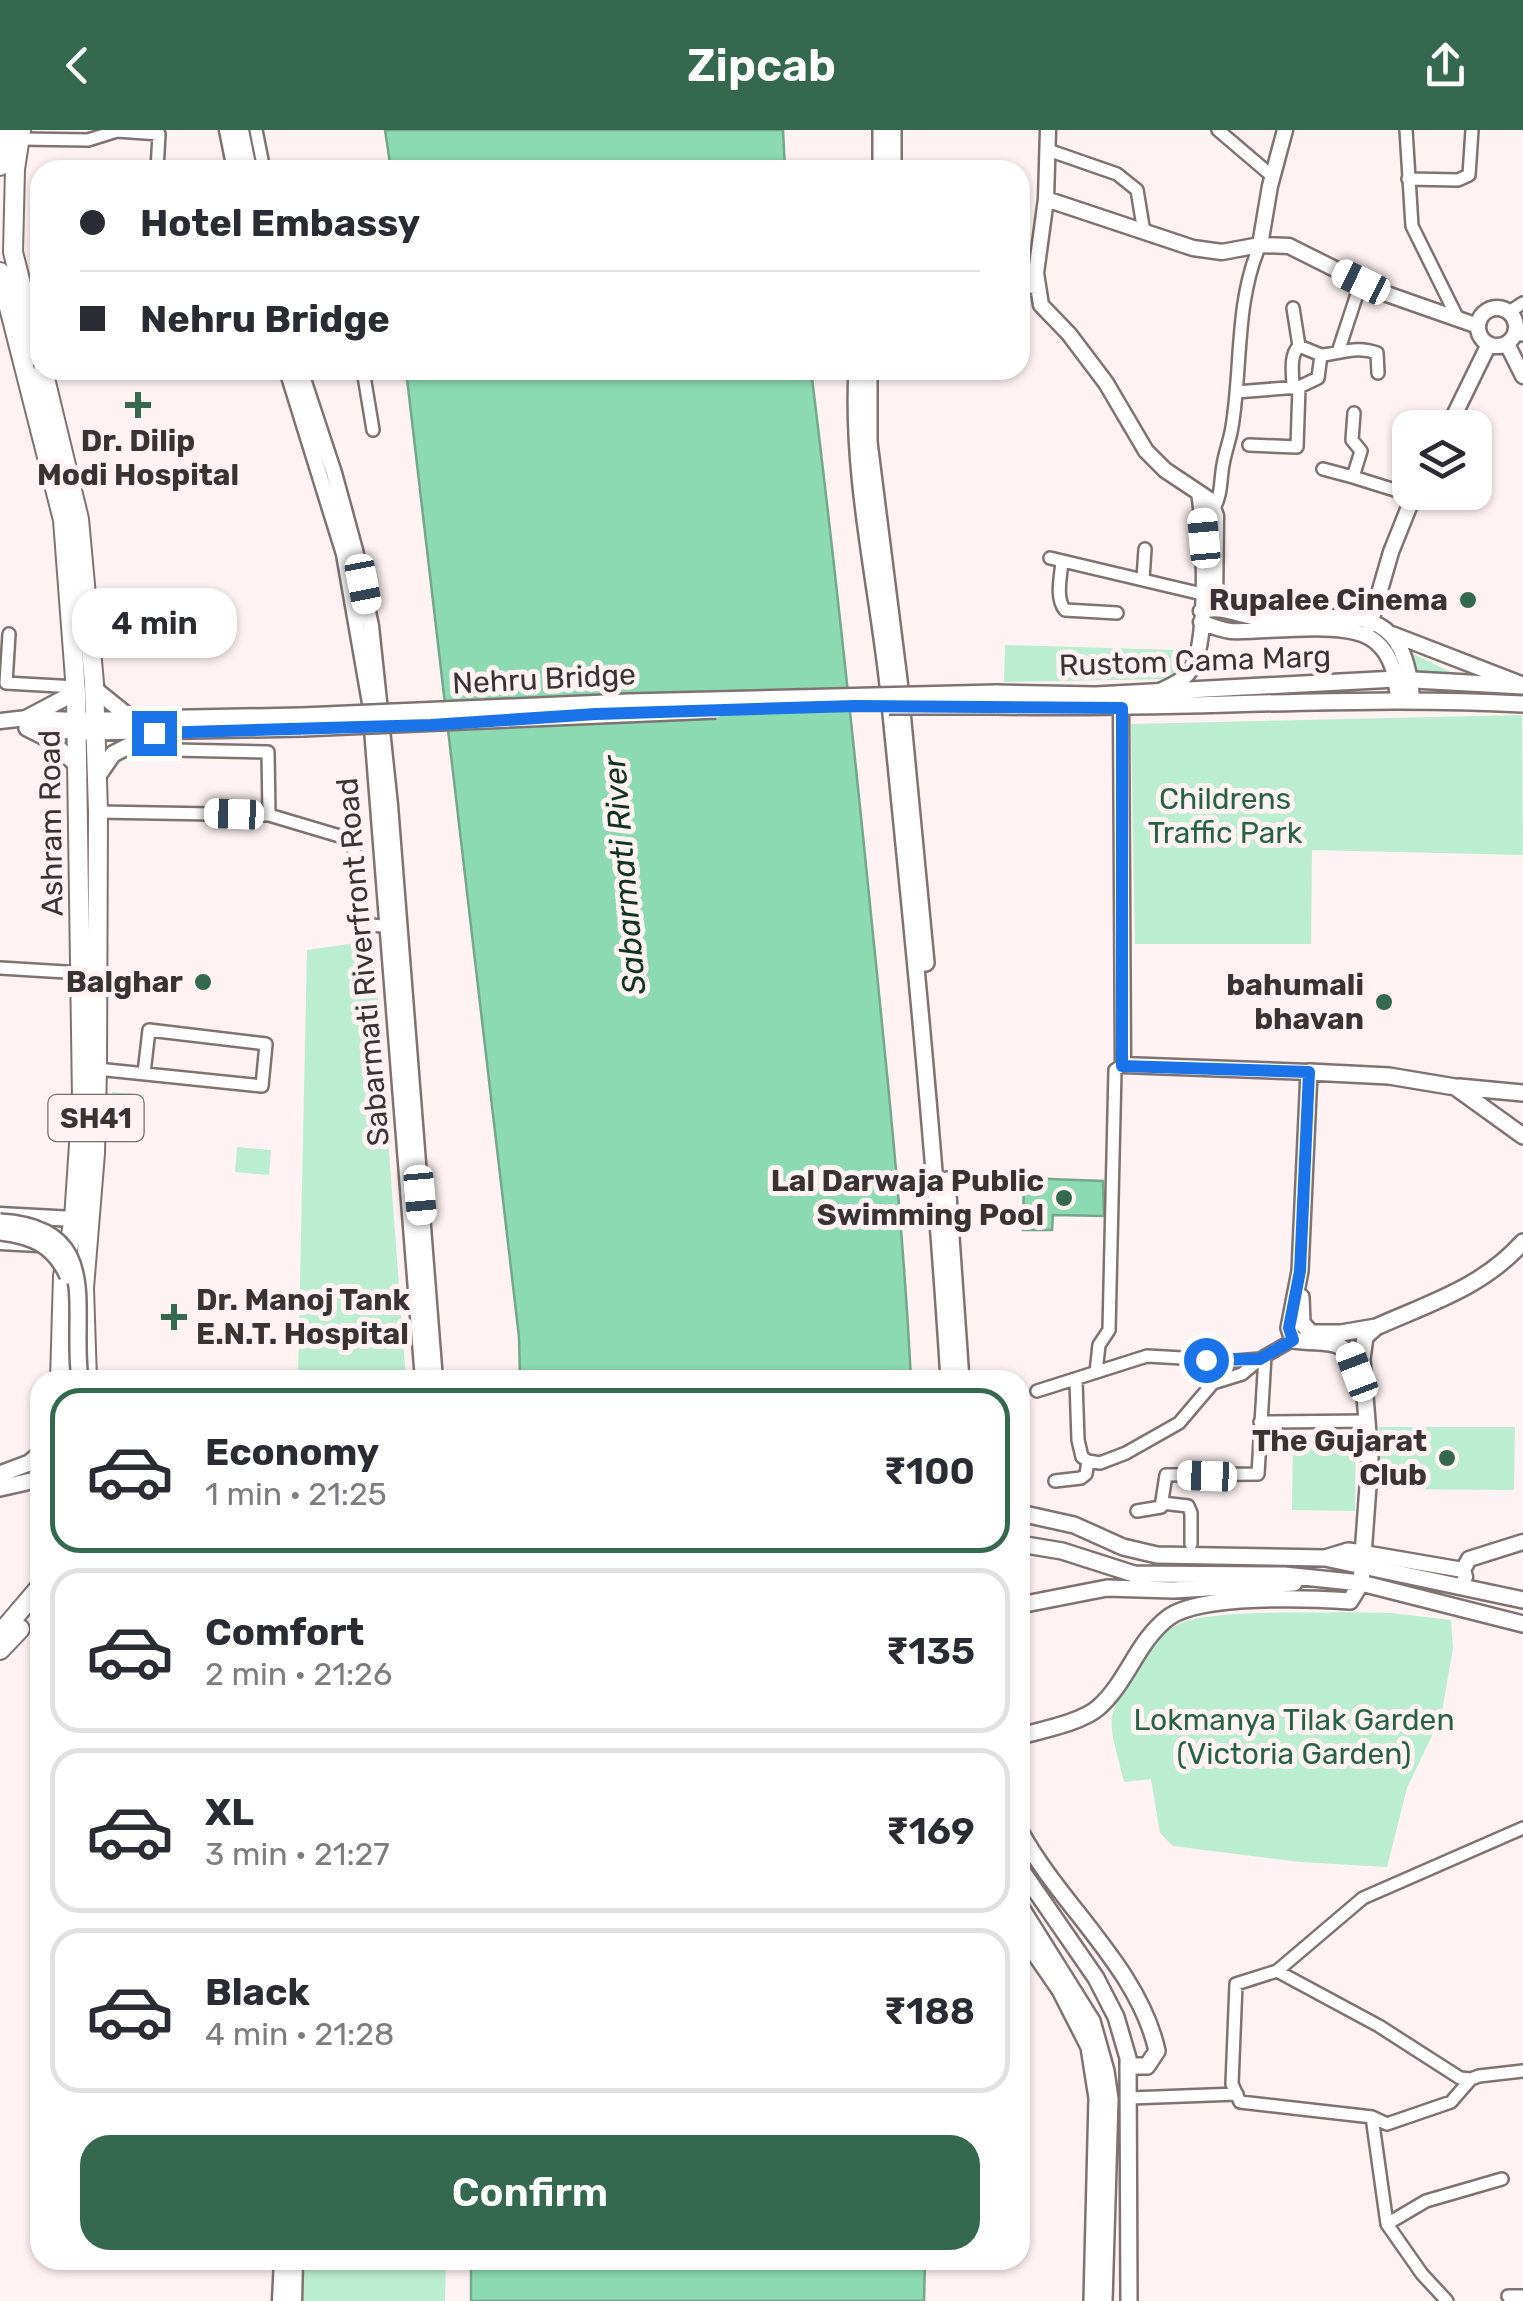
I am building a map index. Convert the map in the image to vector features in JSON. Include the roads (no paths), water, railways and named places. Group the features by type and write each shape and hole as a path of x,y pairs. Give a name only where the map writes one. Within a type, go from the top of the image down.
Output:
{"main road":[{"path":"881,130 881,160"},
{"path":"893,130 893,160"},
{"path":"0,166 15,133"},
{"path":"15,133 13,252 30,319"},
{"name":"Ashram Road","path":"0,272 63,520 85,726 97,777 97,1068 83,1370"},
{"name":"Ashram Road","path":"45,380 79,519 82,688"},
{"path":"857,380 857,441 889,699 937,1173 948,1370"},
{"path":"869,380 869,442 900,680 947,1176 960,1370"},
{"name":"Rustom Cama Marg","path":"996,700 1403,680 1523,686"},
{"path":"17,722 82,688 98,691 133,720"},
{"name":"Rustom Cama Marg","path":"996,700 1122,708 1405,699 1523,704"},
{"name":"Nehru Bridge","path":"85,726 133,720 302,722 996,700"},
{"path":"17,722 47,738 75,762"},
{"name":"Nehru Bridge","path":"85,726 154,733 302,722"},
{"name":"Ashram Road","path":"60,1370 63,1276 74,1219 81,1116 82,973 75,762 85,726"},
{"path":"97,777 108,759 154,733"},
{"path":"1523,1093 1389,1076 1309,1072 1300,1271 1302,1323 1311,1333 1376,1327 1460,1290 1502,1266 1523,1242"},
{"path":"1455,1087 1523,1136"},
{"path":"0,1219 28,1225 54,1238 69,1253 79,1283 83,1370"},
{"path":"0,1232 28,1236 50,1248 60,1259 71,1288 70,1370"},
{"path":"1300,1271 1289,1328 1293,1340 1336,1343 1350,1352 1365,1391"},
{"path":"1030,1733 1098,1708 1144,1640 1186,1608 1223,1599 1350,1601 1362,1568 1368,1421 1362,1359 1365,1337 1376,1327"},
{"path":"0,1474 30,1462"},
{"path":"0,1488 30,1482"},
{"path":"22,1484 30,1488"},
{"path":"1030,1515 1157,1555 1325,1558 1348,1550 1362,1568 1523,1624"},
{"path":"1030,1545 1134,1574 1314,1577"},
{"path":"1030,1603 1107,1588 1173,1590 1288,1585 1362,1568 1523,1600"},
{"path":"0,1634 30,1598"},
{"path":"0,1650 30,1617"},
{"path":"1030,1845 1130,1986 1152,2026 1157,2051 1148,2066 1128,2066"},
{"path":"1030,1882 1096,1978 1116,2017 1128,2066 1129,2301"},
{"path":"1030,1922 1092,2021 1106,2071 1110,2099 1104,2301"},
{"path":"1030,1946 1060,1990 1088,2046 1097,2098 1092,2301"}],"street":[{"path":"227,130 233,160"},
{"path":"241,130 247,160"},
{"path":"256,130 262,160"},
{"path":"1048,130 1046,199 1038,242 1037,286 1042,305 1106,383 1146,451 1165,470 1210,500 1213,510 1217,555 1195,663 1188,675 1162,690"},
{"path":"1218,130 1272,176"},
{"path":"1213,510 1221,491 1252,265 1286,130"},
{"path":"1406,130 1412,226 1458,320"},
{"path":"1408,179 1458,180 1469,175 1472,130"},
{"path":"15,133 88,140 117,131 159,134 157,160"},
{"path":"1048,150 1117,174 1137,190 1144,232"},
{"path":"1046,199 1193,248 1222,252 1260,245 1289,246 1361,282 1478,326"},
{"path":"1299,346 1321,355 1339,349 1361,282"},
{"path":"1030,286 1037,286"},
{"path":"1489,344 1480,336 1480,318 1490,309 1508,312 1523,304"},
{"path":"1292,308 1299,346"},
{"path":"1508,312 1516,322 1515,338 1523,376"},
{"path":"1489,344 1515,338"},
{"path":"1457,410 1489,344"},
{"path":"1249,444 1297,448 1292,365 1294,350 1299,346"},
{"path":"1339,349 1377,353 1378,374"},
{"path":"1236,392 1296,388 1318,378 1321,355"},
{"name":"Sabarmati Riverfront Road","path":"292,380 334,473 360,567 371,626 382,716 422,1370"},
{"name":"Sabarmati Riverfront Road","path":"301,380 302,399"},
{"path":"365,380 374,430"},
{"path":"1354,413 1352,440 1361,452 1354,478"},
{"path":"1323,469 1392,488"},
{"path":"1199,494 1206,614 1230,631 1369,628 1523,686"},
{"path":"1403,680 1369,628 1391,552 1408,510"},
{"path":"1143,580 1145,548"},
{"path":"1118,612 1065,610 1060,604 1056,560 1202,594"},
{"path":"10,634 3,682 82,688"},
{"path":"1391,634 1406,658 1405,699"},
{"path":"1122,708 1122,1066"},
{"path":"17,722 85,726"},
{"path":"122,749 268,752 269,815"},
{"path":"98,812 269,815 354,840 360,915 372,925 393,927"},
{"name":"Sabarmati Riverfront Road","path":"393,927 434,1370"},
{"path":"0,968 82,973"},
{"path":"97,1068 262,1086 266,1044 149,1030 144,1073"},
{"path":"1096,1372 1099,1345 1109,1330 1115,1070 1122,1066 1309,1072"},
{"path":"0,1219 74,1219"},
{"path":"0,1242 68,1242"},
{"path":"1076,1380 1082,1457 1100,1463 1178,1423 1213,1383 1242,1374 1293,1340"},
{"path":"1037,1391 1147,1356 1236,1361 1263,1358"},
{"path":"1137,1510 1159,1508 1166,1475 1256,1476 1263,1358"},
{"path":"1260,1422 1368,1421"},
{"path":"1055,1481 1081,1478 1088,1462"},
{"path":"1162,1503 1188,1506 1190,1544"},
{"path":"1468,1587 1463,1570 1469,1558 1523,1542"},
{"path":"1362,1568 1463,1570"},
{"path":"1471,2079 1451,2102 1387,2124 1372,2117 1240,2102 1232,2084 1236,1984 1277,1970 1363,1898 1523,1828"},
{"path":"1277,1970 1379,2026 1460,2078 1523,2071"},
{"path":"1130,2098 1237,2094"},
{"path":"1372,2117 1386,2224 1447,2301"},
{"path":"1386,2224 1426,2201 1502,2178"},
{"path":"280,2301 282,2270"},
{"path":"294,2301 295,2270"},
{"path":"1508,2296 1523,2296"}],"water":[{"path":"385,130 783,130 784,160 390,160"},
{"name":"Sabarmati River","path":"407,380 812,380 882,1024 910,1370 520,1370"},
{"name":"Lal Darwaja Public Swimming Pool","path":"1024,1178 1103,1181 1104,1216 1053,1215 1052,1230 1023,1230"},
{"path":"471,2270 925,2270 924,2301 471,2301"}],"place":[{"name":"Dr. Dilip Modi Hospital","path":"138,405"},
{"name":"Rupalee Cinema","path":"1468,600"},
{"name":"Balghar","path":"203,982"},
{"name":"bahumali bhavan","path":"1384,1002"},
{"name":"Lal Darwaja Public Swimming Pool","path":"1064,1198"},
{"name":"Dr. Manoj Tank E.N.T. Hospital","path":"174,1317"},
{"name":"The Gujarat Club","path":"1447,1458"}],"park label":[{"name":"Childrens Traffic Park","path":"1225,816"},
{"name":"Lokmanya Tilak Garden (Victoria Garden)","path":"1294,1737"}]}
